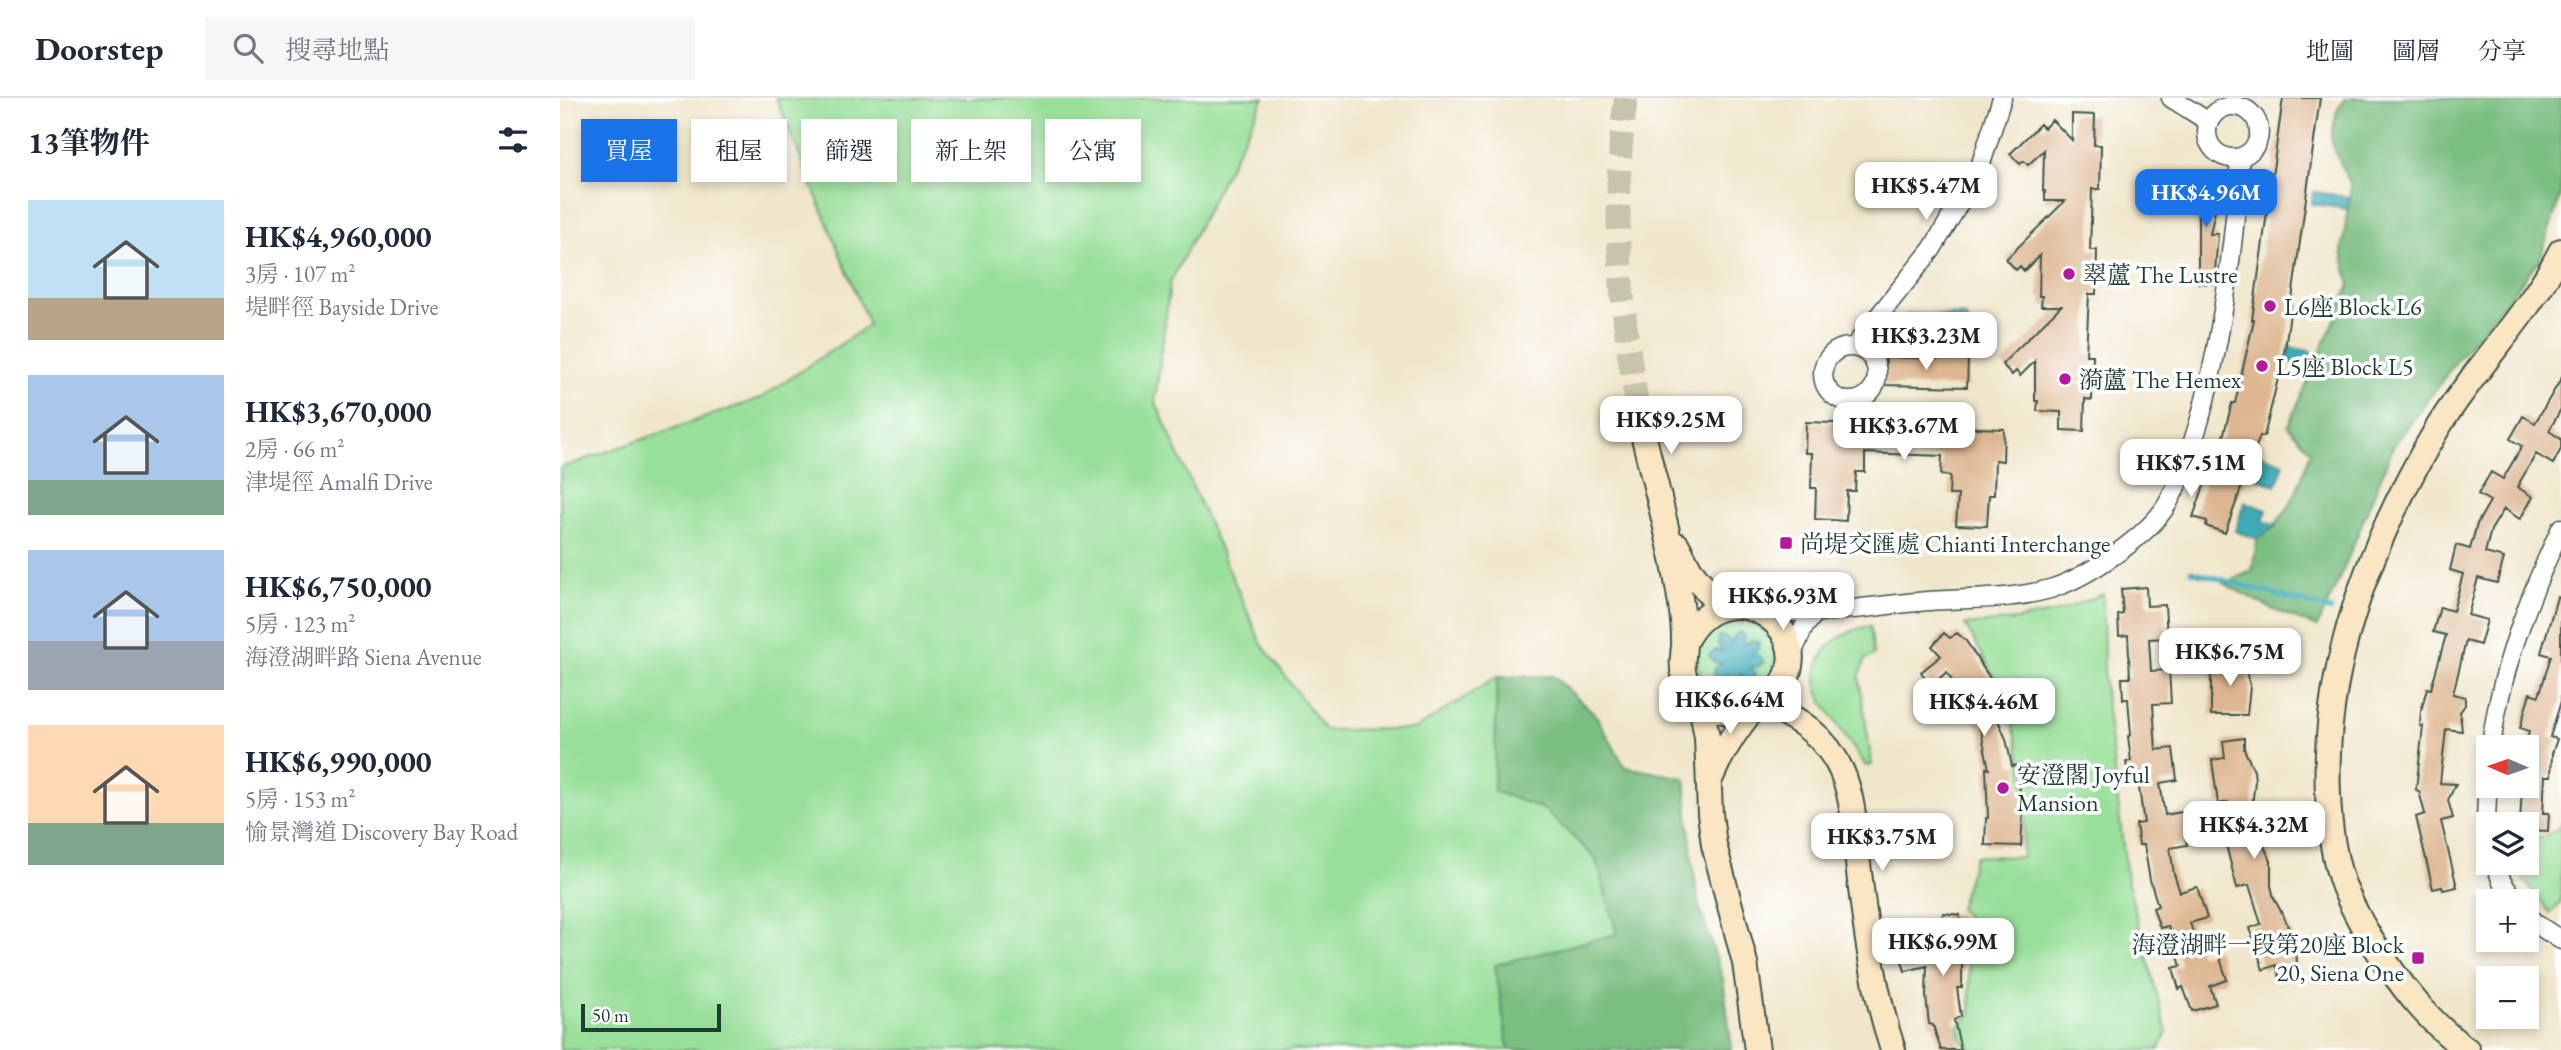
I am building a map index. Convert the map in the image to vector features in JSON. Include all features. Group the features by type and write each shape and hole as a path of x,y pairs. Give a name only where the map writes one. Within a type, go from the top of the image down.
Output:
{"street":[{"path":"1854,347 1932,248 1979,170 2002,98"},
{"path":"2171,98 2209,122"},
{"path":"2243,103 2255,119 2259,135 2252,150 2240,158 2226,157 2212,148 2207,130 2209,122 2220,109 2243,103"},
{"path":"1811,729 1786,714 1758,708 1727,713 1700,699 1689,687 1683,673 1685,641 1692,627 1704,615 1720,607 1736,605 1778,612 1815,613 1884,604 2024,594 2052,588 2098,565 2146,531 2167,505 2187,463 2213,371 2236,213 2240,158"},
{"path":"2467,1050 2444,1033 2403,988 2360,924 2349,899 2332,846 2327,775 2329,724 2346,636 2384,527 2439,426 2540,290 2561,251"},
{"path":"1640,420 1678,584 1685,641"},
{"path":"1658,502 1690,570 1720,607"},
{"path":"2493,735 2500,694 2512,654 2561,528"},
{"path":"1754,608 1770,618 1782,631 1801,711 1842,773 1850,802 1872,971 1893,1050"},
{"path":"1710,780 1734,733 1781,687 1804,627 1815,613"},
{"path":"1700,699 1707,737 1714,845 1745,963 1757,1050"},
{"path":"2539,926 2561,940"}],"green space":[{"path":"776,98 1264,98 1170,283 1155,401 1261,643 1325,730 1415,729 1497,677 1494,791 1544,809 1596,859 1617,934 1495,965 1508,1046 1513,1050 560,1050 560,468 761,398 869,325 810,182 897,182 897,119 801,119 801,159 787,119 785,119"},
{"path":"2345,98 2561,98 2561,193 2540,259 2455,363 2393,447 2317,627 2272,609 2223,583 2252,571 2257,539 2279,520 2286,510 2297,490 2311,451 2288,426 2350,285 2342,252 2351,185 2331,138 2337,111"},
{"path":"2103,594 2104,684 2127,880 2167,1033 2159,1050 1973,1050 1961,1040 1958,1026 1971,1014 1968,948 1980,931 1959,909 1975,856 2022,857 2025,824 2024,793 2016,736 1996,681 1965,625 2016,620 2057,612"},
{"path":"1736,620 1751,623 1764,631 1772,644 1775,659 1772,674 1764,687 1751,695 1736,698 1721,695 1708,687 1700,674 1697,659 1700,644 1708,631 1721,623"},
{"path":"1870,626 1874,655 1865,659 1859,677 1872,765 1866,766 1819,694 1816,676 1818,664 1829,646 1847,633"},
{"path":"1553,676 1595,714 1625,767 1685,778 1699,906 1723,979 1732,1050 1513,1050 1508,1047 1495,965 1617,934 1596,859 1544,809 1494,791 1497,677"},
{"path":"2561,823 2561,903 2550,913 2539,899 2539,889 2531,889 2520,875 2539,875 2539,839 2558,829"}],"water":[{"path":"2313,192 2350,197 2348,209 2312,204"},
{"path":"1909,314 1965,316 1976,337 1962,353 1909,351 1898,332"},
{"path":"2290,347 2317,353 2306,366 2287,361"},
{"path":"2262,455 2284,463 2276,486 2254,477"},
{"path":"2245,502 2267,510 2263,521 2276,526 2257,539 2235,531"},
{"path":"1740,631 1745,637 1744,645 1751,640 1759,642 1758,650 1752,655 1759,656 1764,662 1758,667 1750,667 1755,673 1754,681 1746,680 1741,674 1739,682 1733,687 1728,680 1728,673 1722,677 1714,676 1715,668 1721,663 1714,662 1709,655 1715,650 1723,651 1718,645 1719,636 1732,643 1734,636"}],"building":[{"path":"2283,98 2320,98 2285,349 2264,437 2260,436 2225,533 2206,526 2207,521 2193,517 2220,440 2222,441 2232,403 2235,403 2254,320"},
{"path":"2072,114 2095,115 2094,145 2101,145 2100,189 2092,189 2090,250 2097,250 2096,294 2089,294 2086,355 2093,355 2092,400 2085,399 2084,431 2061,430 2061,412 2037,411 2035,361 2020,376 2016,371 2012,375 2002,364 2061,306 2041,306 2040,255 2024,271 2020,266 2016,270 2006,259 2065,201 2045,201 2044,150 2028,165 2024,161 2020,164 2010,154 2040,124 2044,128 2052,120 2072,140"},
{"path":"2202,178 2221,183 2210,234 2218,234 2214,284 2198,283 2198,210 2191,210 2194,187 2200,189"},
{"path":"1886,357 1968,360 1967,387 1885,385"},
{"path":"2561,379 2561,409 2549,431 2561,439 2561,449 2553,464 2536,454 2517,487 2533,497 2520,519 2504,509 2491,530 2485,553 2504,558 2497,583 2478,578 2468,615 2487,620 2480,645 2466,641 2453,694 2465,697 2465,705 2460,712 2462,731 2446,729 2440,783 2456,784 2448,800 2453,818 2441,821 2457,887 2433,889 2416,817 2425,814 2419,791 2416,790 2423,726 2420,726 2421,711 2427,688 2431,689 2446,635 2433,632 2440,607 2453,611 2463,574 2450,570 2456,545 2470,549 2477,524 2490,501 2478,494 2491,472 2503,479 2522,446 2510,439 2523,416 2535,423"},
{"path":"1806,422 2004,429 2003,461 1995,460 1994,495 1989,495 1987,526 1956,525 1958,495 1949,495 1950,476 1941,475 1942,456 1865,453 1865,472 1856,472 1855,491 1847,491 1846,521 1815,519 1816,488 1811,488 1812,453 1805,453"},
{"path":"2146,587 2147,606 2165,605 2167,638 2149,639 2151,671 2169,670 2171,703 2153,704 2156,750 2173,748 2177,780 2160,783 2165,815 2182,812 2187,845 2170,848 2174,874 2180,892 2197,887 2207,918 2190,923 2200,955 2217,949 2227,980 2210,986 2216,1004 2192,1011 2183,987 2179,989 2173,968 2181,966 2168,926 2160,928 2153,908 2158,906 2144,845 2139,845 2136,824 2144,823 2138,781 2130,783 2126,762 2131,761 2128,736 2131,735 2128,699 2123,699 2122,678 2130,678 2128,635 2119,636 2118,615 2123,614 2121,589"},
{"path":"2557,597 2561,598 2561,701 2550,737 2557,739 2552,754 2551,776 2545,776 2543,813 2549,813 2548,831 2539,831 2539,812 2521,812 2521,798 2539,798 2539,735 2528,735 2529,731 2520,728 2530,693 2539,696 2551,656 2541,653"},
{"path":"1944,633 1950,638 1957,633 1966,641 1993,683 1988,686 1998,708 1994,711 2006,739 2012,766 2018,765 2020,794 2024,794 2021,846 1985,845 1988,818 1986,768 1989,769 1981,731 1947,672 1931,685 1921,672 1941,656 1932,646"},
{"path":"2224,654 2244,654 2250,686 2247,715 2211,715 2211,671 2224,671"},
{"path":"2244,738 2244,749 2254,771 2252,806 2256,830 2271,861 2274,898 2296,941 2300,975 2281,982 2276,965 2263,970 2250,928 2261,924 2249,885 2237,888 2226,845 2239,842 2228,802 2218,804 2212,760 2225,758 2223,741"},
{"path":"1943,913 1960,915 1959,924 1966,925 1962,951 1962,988 1957,988 1961,1016 1954,1020 1961,1050 1941,1050 1933,1025 1929,1024 1927,966 1905,971 1901,958 1930,949 1935,923 1942,924"}],"waterway":[{"path":"2191,571 2331,610"}],"tunnel":[{"path":"1626,98 1619,179 1620,259 1627,340 1640,420"}],"place":[{"name":"翠蘆 The Lustre","path":"2069,274"},
{"name":"L6座 Block L6","path":"2270,306"},
{"name":"L5座 Block L5","path":"2262,366"},
{"name":"漪蘆 The Hemex","path":"2065,379"},
{"name":"尚堤交匯處 Chianti Interchange","path":"1786,543"},
{"name":"安澄閣 Joyful Mansion","path":"2003,788"},
{"name":"海澄湖畔一段第20座 Block 20, Siena One","path":"2418,958"}]}
